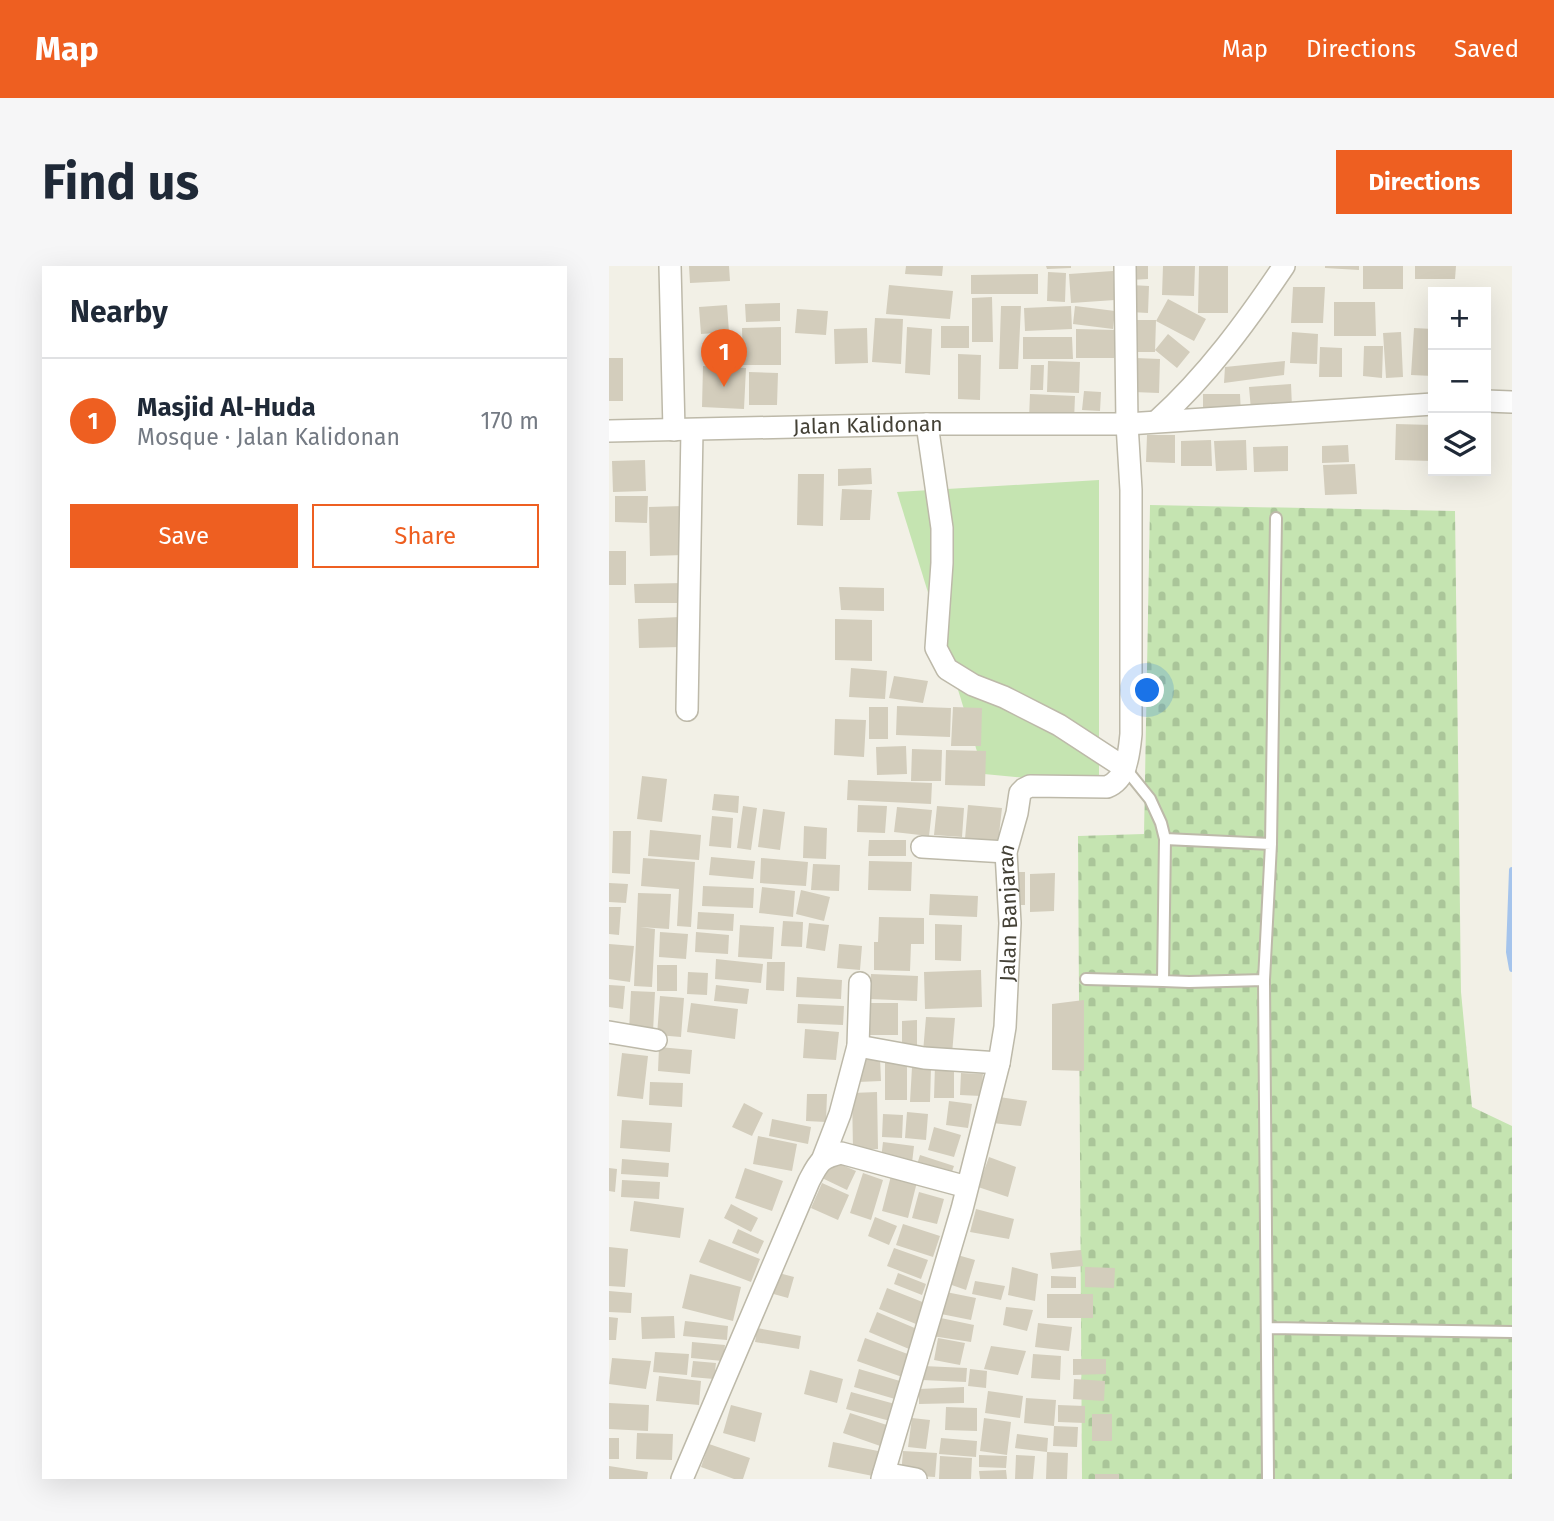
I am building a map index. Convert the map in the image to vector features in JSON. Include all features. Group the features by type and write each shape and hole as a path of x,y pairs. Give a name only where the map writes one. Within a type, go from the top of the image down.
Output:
{"street":[{"path":"670,266 683,430 687,710"},
{"path":"927,424 942,528 936,648 947,669 973,685 1004,697 1059,725 1125,768 1131,734 1131,490 1127,424 1125,266"},
{"path":"1157,421 1225,347 1257,307 1284,266"},
{"path":"1491,401 1512,402"},
{"name":"Jalan Kalidonan","path":"609,430 927,424 1127,424 1428,404"},
{"name":"Jalan Banjaran","path":"883,1476 967,1188 999,1063 1005,1027 1010,923 1006,852 1020,793 1030,786 1107,788 1116,783 1125,768"},
{"path":"922,847 1006,852"},
{"path":"682,1479 840,1114 858,1046 860,983"},
{"path":"609,1032 656,1040"},
{"path":"858,1046 924,1058 999,1063"},
{"path":"823,1158 841,1153 967,1188"},
{"path":"883,1476 916,1479"}],"lane":[{"path":"1268,1479 1263,980 1271,844 1276,518"},
{"path":"1125,768 1150,799 1165,839 1163,981"},
{"path":"1165,839 1271,844"},
{"path":"1086,979 1189,982 1263,980"},
{"path":"1267,1328 1512,1332"}],"green space":[{"path":"1099,480 1099,785 984,774 897,492"},
{"path":"1150,505 1455,511 1461,992 1472,1107 1512,1126 1512,1479 1082,1479 1078,836 1144,834"}],"building":[{"path":"689,266 729,266 730,281 690,283"},
{"path":"906,266 943,266 942,276 905,274"},
{"path":"1046,266 1071,266 1071,268 1047,269"},
{"path":"1130,266 1148,266 1148,279 1130,280"},
{"path":"1163,266 1195,266 1194,296 1162,295"},
{"path":"1199,266 1228,266 1228,313 1198,313"},
{"path":"1359,266 1359,270 1325,268"},
{"path":"1363,266 1403,266 1403,289 1363,289"},
{"path":"1415,266 1456,266 1455,279 1415,279"},
{"path":"1113,271 1115,300 1071,303 1069,274"},
{"path":"1048,272 1066,273 1065,302 1047,301"},
{"path":"1038,274 1038,294 971,294 971,275"},
{"path":"889,285 953,291 950,319 886,314"},
{"path":"1131,285 1149,286 1148,313 1130,312"},
{"path":"1293,287 1325,287 1323,323 1291,323"},
{"path":"992,297 993,342 972,342 972,298"},
{"path":"1168,299 1206,319 1194,341 1156,321"},
{"path":"1334,302 1375,302 1376,336 1334,336"},
{"path":"780,303 780,321 746,322 745,304"},
{"path":"727,305 729,332 701,334 699,307"},
{"path":"1001,306 1021,306 1018,369 999,369"},
{"path":"1071,306 1072,329 1025,331 1024,308"},
{"path":"1075,306 1115,311 1113,329 1073,324"},
{"path":"797,309 828,311 826,335 795,333"},
{"path":"875,318 903,319 901,364 872,362"},
{"path":"1132,320 1156,320 1155,352 1131,352"},
{"path":"941,326 969,326 969,348 941,348"},
{"path":"781,327 781,365 743,365 742,328"},
{"path":"907,327 932,329 930,375 905,373"},
{"path":"867,328 868,363 835,364 834,329"},
{"path":"1414,328 1428,329 1428,376 1411,375"},
{"path":"1076,329 1115,330 1114,358 1076,358"},
{"path":"1292,332 1318,334 1317,364 1290,363"},
{"path":"1401,332 1403,377 1386,378 1383,333"},
{"path":"1168,334 1190,352 1177,368 1155,350"},
{"path":"1023,337 1072,337 1073,359 1023,359"},
{"path":"1364,346 1383,346 1382,378 1363,376"},
{"path":"1320,347 1342,348 1342,377 1319,377"},
{"path":"958,354 981,355 980,400 958,399"},
{"path":"609,358 623,358 623,401 609,401"},
{"path":"1135,358 1160,359 1159,393 1133,392"},
{"path":"1048,361 1080,362 1079,393 1047,392"},
{"path":"1285,361 1284,375 1224,383 1225,367"},
{"path":"1031,365 1044,365 1043,390 1030,390"},
{"path":"703,366 746,368 744,409 702,407"},
{"path":"749,372 778,373 777,405 749,405"},
{"path":"1291,384 1292,407 1251,410 1249,387"},
{"path":"1084,391 1101,392 1100,411 1082,410"},
{"path":"1030,394 1075,396 1074,421 1029,419"},
{"path":"1203,394 1240,394 1241,415 1203,416"},
{"path":"1396,424 1428,425 1428,461 1395,460"},
{"path":"1147,435 1175,435 1175,463 1146,462"},
{"path":"1211,440 1212,466 1181,466 1181,441"},
{"path":"1246,440 1247,470 1216,471 1214,441"},
{"path":"1348,445 1349,462 1322,463 1322,446"},
{"path":"1288,446 1288,471 1254,472 1253,447"},
{"path":"645,460 646,491 613,492 612,461"},
{"path":"1355,464 1357,494 1325,495 1323,465"},
{"path":"871,468 872,484 838,486 838,469"},
{"path":"798,474 824,474 823,526 797,525"},
{"path":"842,489 872,490 870,520 840,520"},
{"path":"615,496 648,496 647,523 615,522"},
{"path":"683,506 684,555 650,556 649,507"},
{"path":"609,551 626,551 626,585 609,585"},
{"path":"684,583 684,603 635,603 634,584"},
{"path":"839,587 884,588 884,611 841,610"},
{"path":"680,617 681,647 639,648 638,619"},
{"path":"835,619 872,620 872,661 835,660"},
{"path":"851,668 887,671 885,699 849,697"},
{"path":"894,676 928,681 923,703 889,698"},
{"path":"897,706 951,708 950,737 896,735"},
{"path":"869,707 888,707 888,739 869,739"},
{"path":"953,707 982,708 981,746 951,746"},
{"path":"835,719 866,720 864,757 834,755"},
{"path":"906,746 907,774 877,775 876,747"},
{"path":"912,749 942,750 941,781 911,781"},
{"path":"946,750 986,751 985,786 945,785"},
{"path":"642,776 667,779 662,822 637,819"},
{"path":"848,780 932,783 931,804 847,800"},
{"path":"714,794 739,796 738,813 712,810"},
{"path":"858,805 887,806 885,833 857,832"},
{"path":"968,805 1002,808 998,843 965,839"},
{"path":"743,806 757,808 751,850 737,848"},
{"path":"937,806 964,808 962,837 934,835"},
{"path":"897,807 932,810 929,836 894,832"},
{"path":"763,809 785,812 780,850 758,847"},
{"path":"712,816 733,818 731,848 709,846"},
{"path":"804,826 827,828 826,859 803,858"},
{"path":"650,830 701,835 699,860 648,856"},
{"path":"613,831 631,831 630,874 612,873"},
{"path":"869,840 906,840 906,856 868,856"},
{"path":"711,857 755,861 753,879 709,875"},
{"path":"643,858 695,862 691,927 677,926 679,889 641,886"},
{"path":"761,858 808,862 806,886 760,883"},
{"path":"869,861 912,862 911,891 868,890"},
{"path":"813,864 840,865 839,891 811,890"},
{"path":"1010,872 1025,872 1025,905 1014,905"},
{"path":"1055,873 1054,911 1030,912 1030,874"},
{"path":"609,883 628,884 626,903 609,902"},
{"path":"703,886 754,888 753,908 702,906"},
{"path":"762,887 795,891 793,917 759,913"},
{"path":"801,890 830,897 824,921 796,914"},
{"path":"638,893 671,894 669,929 640,927 655,929 652,987 634,986"},
{"path":"930,894 978,896 977,917 929,915"},
{"path":"609,907 621,907 619,935 609,934"},
{"path":"698,912 734,914 733,931 697,929"},
{"path":"879,917 924,918 924,944 911,944 910,971 874,970 874,942 878,942"},
{"path":"783,921 803,922 802,947 781,946"},
{"path":"809,923 829,925 825,951 806,948"},
{"path":"935,924 962,925 961,961 935,960"},
{"path":"740,925 774,927 772,959 738,957"},
{"path":"660,932 688,934 686,959 659,957"},
{"path":"696,932 729,935 728,954 695,952"},
{"path":"609,944 634,946 630,982 609,979"},
{"path":"839,944 862,946 860,970 837,968"},
{"path":"716,959 763,964 761,983 715,979"},
{"path":"767,962 785,962 784,991 766,990"},
{"path":"657,965 677,965 677,991 657,991"},
{"path":"981,970 982,1007 925,1009 924,972"},
{"path":"688,972 708,973 707,995 687,994"},
{"path":"871,974 918,976 917,1001 870,999"},
{"path":"797,977 842,980 841,999 796,997"},
{"path":"609,985 625,986 623,1009 609,1007"},
{"path":"716,985 749,989 747,1004 714,1001"},
{"path":"631,991 655,992 653,1032 629,1031"},
{"path":"660,996 684,998 681,1037 657,1035"},
{"path":"1084,1000 1084,1071 1052,1070 1052,1004"},
{"path":"691,1003 738,1009 735,1039 687,1032"},
{"path":"867,1003 898,1003 898,1035 867,1035"},
{"path":"798,1004 844,1006 843,1025 797,1023"},
{"path":"926,1017 955,1018 952,1054 923,1052"},
{"path":"917,1020 917,1050 902,1050 902,1021"},
{"path":"805,1029 839,1032 836,1060 803,1058"},
{"path":"659,1047 692,1050 690,1074 658,1071"},
{"path":"622,1053 648,1056 643,1099 617,1096"},
{"path":"880,1058 881,1081 858,1082 856,1060"},
{"path":"885,1063 907,1063 907,1100 885,1100"},
{"path":"935,1065 954,1066 954,1098 934,1098"},
{"path":"912,1067 931,1068 930,1102 910,1102"},
{"path":"961,1073 983,1074 981,1096 960,1095"},
{"path":"650,1082 683,1083 682,1107 649,1105"},
{"path":"877,1092 878,1149 853,1150 852,1093"},
{"path":"807,1094 827,1094 826,1122 806,1121"},
{"path":"999,1097 1027,1101 1021,1126 992,1123"},
{"path":"949,1101 972,1104 968,1128 946,1125"},
{"path":"744,1103 763,1113 752,1136 732,1127"},
{"path":"907,1112 928,1114 926,1140 905,1138"},
{"path":"883,1114 903,1115 902,1138 882,1137"},
{"path":"772,1119 811,1127 808,1144 769,1136"},
{"path":"622,1120 672,1123 670,1152 620,1148"},
{"path":"934,1127 961,1135 954,1157 928,1150"},
{"path":"758,1136 797,1144 792,1171 753,1164"},
{"path":"883,1142 914,1146 912,1163 881,1159"},
{"path":"920,1155 954,1166 949,1180 916,1168"},
{"path":"989,1157 1016,1167 1008,1197 978,1187"},
{"path":"622,1159 669,1163 668,1177 621,1174"},
{"path":"831,1160 856,1171 847,1190 822,1178"},
{"path":"609,1168 617,1169 615,1192 609,1191"},
{"path":"745,1168 783,1181 772,1211 735,1198"},
{"path":"892,1172 918,1178 908,1218 882,1211"},
{"path":"863,1173 883,1180 871,1220 850,1213"},
{"path":"622,1180 660,1182 659,1199 621,1197"},
{"path":"822,1183 849,1195 838,1220 811,1208"},
{"path":"919,1192 944,1199 937,1224 912,1218"},
{"path":"634,1201 684,1208 680,1238 630,1231"},
{"path":"731,1204 758,1218 751,1232 724,1218"},
{"path":"976,1209 1014,1219 1009,1239 970,1232"},
{"path":"875,1217 897,1226 889,1245 868,1236"},
{"path":"903,1224 940,1236 933,1257 896,1245"},
{"path":"738,1229 764,1241 758,1254 732,1243"},
{"path":"709,1239 760,1259 751,1282 699,1262"},
{"path":"609,1247 628,1249 625,1287 609,1286"},
{"path":"894,1248 928,1260 921,1279 887,1266"},
{"path":"1081,1250 1083,1266 1052,1269 1050,1253"},
{"path":"954,1254 975,1260 966,1290 946,1283"},
{"path":"1012,1267 1038,1274 1035,1301 1008,1295"},
{"path":"1085,1267 1115,1268 1114,1288 1085,1287"},
{"path":"775,1272 794,1277 788,1298 770,1293"},
{"path":"898,1273 926,1284 922,1295 894,1284"},
{"path":"690,1274 741,1287 733,1321 682,1308"},
{"path":"1051,1276 1076,1277 1076,1288 1051,1288"},
{"path":"975,1281 1005,1286 1001,1300 972,1294"},
{"path":"887,1288 925,1303 916,1324 879,1309"},
{"path":"609,1291 632,1293 631,1313 609,1312"},
{"path":"941,1291 976,1298 971,1320 936,1313"},
{"path":"1047,1294 1093,1294 1093,1318 1047,1318"},
{"path":"1006,1307 1033,1310 1027,1331 1003,1325"},
{"path":"877,1312 917,1329 909,1349 869,1332"},
{"path":"674,1316 675,1338 642,1339 641,1317"},
{"path":"609,1317 618,1318 616,1340 609,1340"},
{"path":"936,1317 974,1325 971,1342 932,1336"},
{"path":"685,1321 728,1326 727,1340 683,1336"},
{"path":"1038,1323 1072,1327 1069,1351 1035,1347"},
{"path":"757,1328 801,1336 799,1349 755,1342"},
{"path":"865,1338 913,1356 905,1378 857,1361"},
{"path":"938,1338 965,1343 960,1365 934,1360"},
{"path":"692,1342 725,1345 723,1361 691,1358"},
{"path":"991,1346 1026,1351 1018,1375 984,1369"},
{"path":"655,1352 689,1354 687,1375 653,1372"},
{"path":"1033,1354 1061,1356 1060,1380 1031,1378"},
{"path":"612,1358 651,1361 646,1389 609,1384"},
{"path":"1073,1359 1106,1359 1106,1374 1073,1375"},
{"path":"693,1361 716,1363 714,1379 691,1377"},
{"path":"923,1366 967,1368 966,1382 922,1380"},
{"path":"859,1369 900,1381 895,1399 854,1387"},
{"path":"970,1369 987,1371 986,1388 968,1386"},
{"path":"810,1370 843,1379 837,1403 804,1394"},
{"path":"659,1376 701,1381 699,1405 656,1401"},
{"path":"1074,1379 1105,1381 1104,1401 1073,1399"},
{"path":"964,1387 964,1403 919,1404 919,1389"},
{"path":"988,1391 1023,1396 1020,1418 985,1413"},
{"path":"851,1392 895,1404 890,1421 846,1409"},
{"path":"1026,1398 1056,1400 1054,1426 1024,1423"},
{"path":"609,1403 649,1405 648,1431 609,1429"},
{"path":"731,1405 762,1413 755,1442 723,1433"},
{"path":"1058,1405 1085,1406 1085,1423 1058,1422"},
{"path":"946,1407 977,1408 977,1431 945,1430"},
{"path":"850,1413 893,1427 886,1448 843,1433"},
{"path":"1092,1414 1112,1414 1112,1441 1092,1441"},
{"path":"912,1418 930,1420 926,1449 908,1447"},
{"path":"984,1418 1011,1422 1007,1455 980,1451"},
{"path":"1054,1426 1078,1427 1077,1447 1053,1446"},
{"path":"637,1433 673,1434 672,1460 636,1459"},
{"path":"1017,1434 1048,1438 1047,1452 1015,1448"},
{"path":"609,1438 619,1438 619,1459 609,1459"},
{"path":"941,1438 977,1441 976,1457 939,1454"},
{"path":"833,1442 878,1451 873,1476 828,1467"},
{"path":"709,1444 750,1458 743,1479 734,1479 701,1467"},
{"path":"903,1451 937,1453 935,1477 901,1475"},
{"path":"1047,1452 1068,1453 1067,1479 1046,1479"},
{"path":"979,1455 1007,1456 1006,1468 979,1467"},
{"path":"1016,1455 1035,1456 1033,1479 1015,1479"},
{"path":"940,1456 972,1458 971,1479 939,1479"},
{"path":"609,1466 648,1472 647,1479 609,1479"},
{"path":"1006,1470 1007,1479 980,1479 979,1471"},
{"path":"1095,1474 1119,1474 1119,1479 1095,1479"}],"waterway":[{"path":"1512,870 1509,952 1512,969"}],"place":[{"name":"Masjid Al-Huda","path":"724,387"}]}
